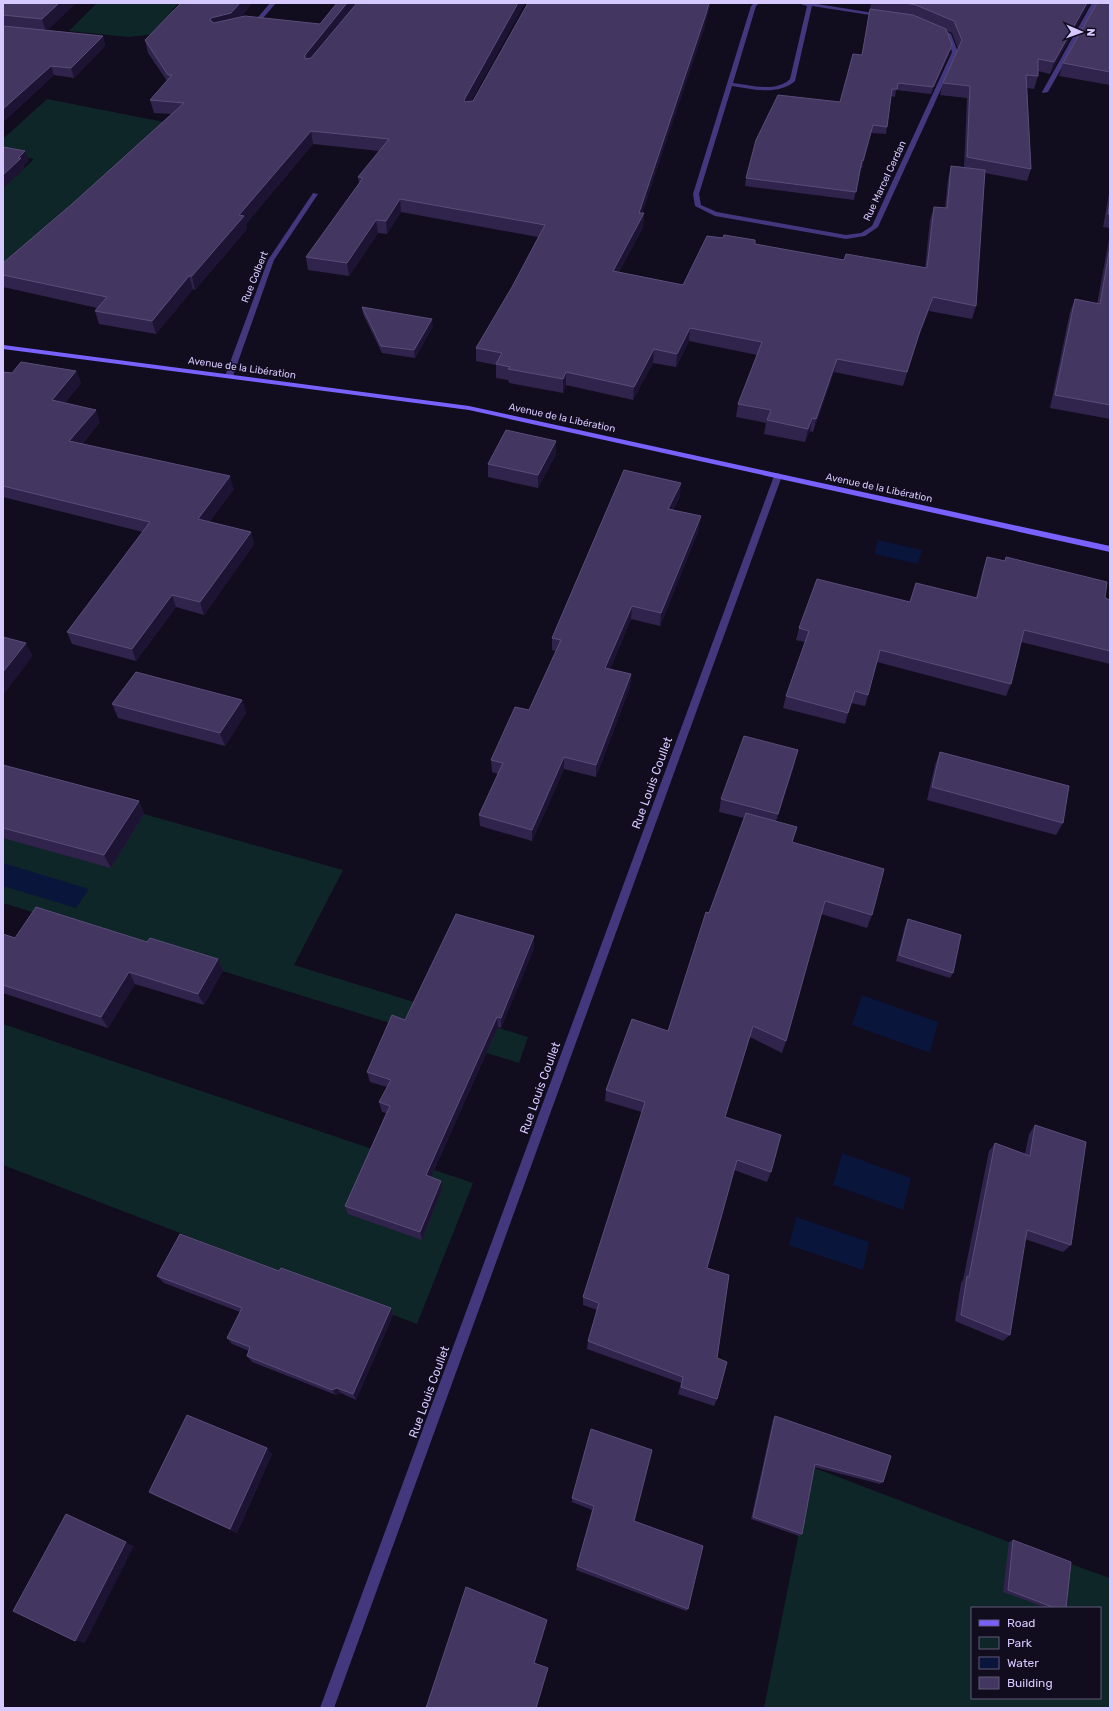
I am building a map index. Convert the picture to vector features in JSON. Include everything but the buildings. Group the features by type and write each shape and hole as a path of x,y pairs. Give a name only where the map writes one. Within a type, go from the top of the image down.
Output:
{"main road":[{"name":"Avenue de la Libération","path":"3,347 469,408 1110,549"}],"street":[{"path":"243,26 256,23 273,3"},
{"name":"Rue Marcel Cerdan","path":"757,3 754,6 696,194 698,206 715,214 846,237 863,235 875,227 955,52 948,34 941,31"},
{"path":"800,3 889,16"},
{"path":"1046,92 1095,3"},
{"path":"731,84 774,88 790,84 793,80 810,5"},
{"name":"Rue Colbert","path":"229,376 271,260 315,194"},
{"name":"Rue Louis Coullet","path":"327,1708 778,476"}],"green space":[{"path":"97,3 179,3 172,10 185,15 165,33 128,37 69,31"},
{"path":"47,99 164,122 3,265 3,188 34,159 3,154 3,139"},
{"path":"3,776 343,870 294,965 528,1037 519,1063 3,903"},
{"path":"3,1024 473,1183 417,1324 3,1165"},
{"path":"812,1467 1009,1542 1110,1578 1110,1708 764,1708"}],"water":[{"path":"878,540 922,550 918,564 874,554"},
{"path":"3,863 89,889 76,908 3,886"},
{"path":"862,995 938,1022 930,1053 852,1025"},
{"path":"842,1153 911,1178 903,1210 833,1185"},
{"path":"796,1217 869,1242 863,1270 789,1245"}]}
